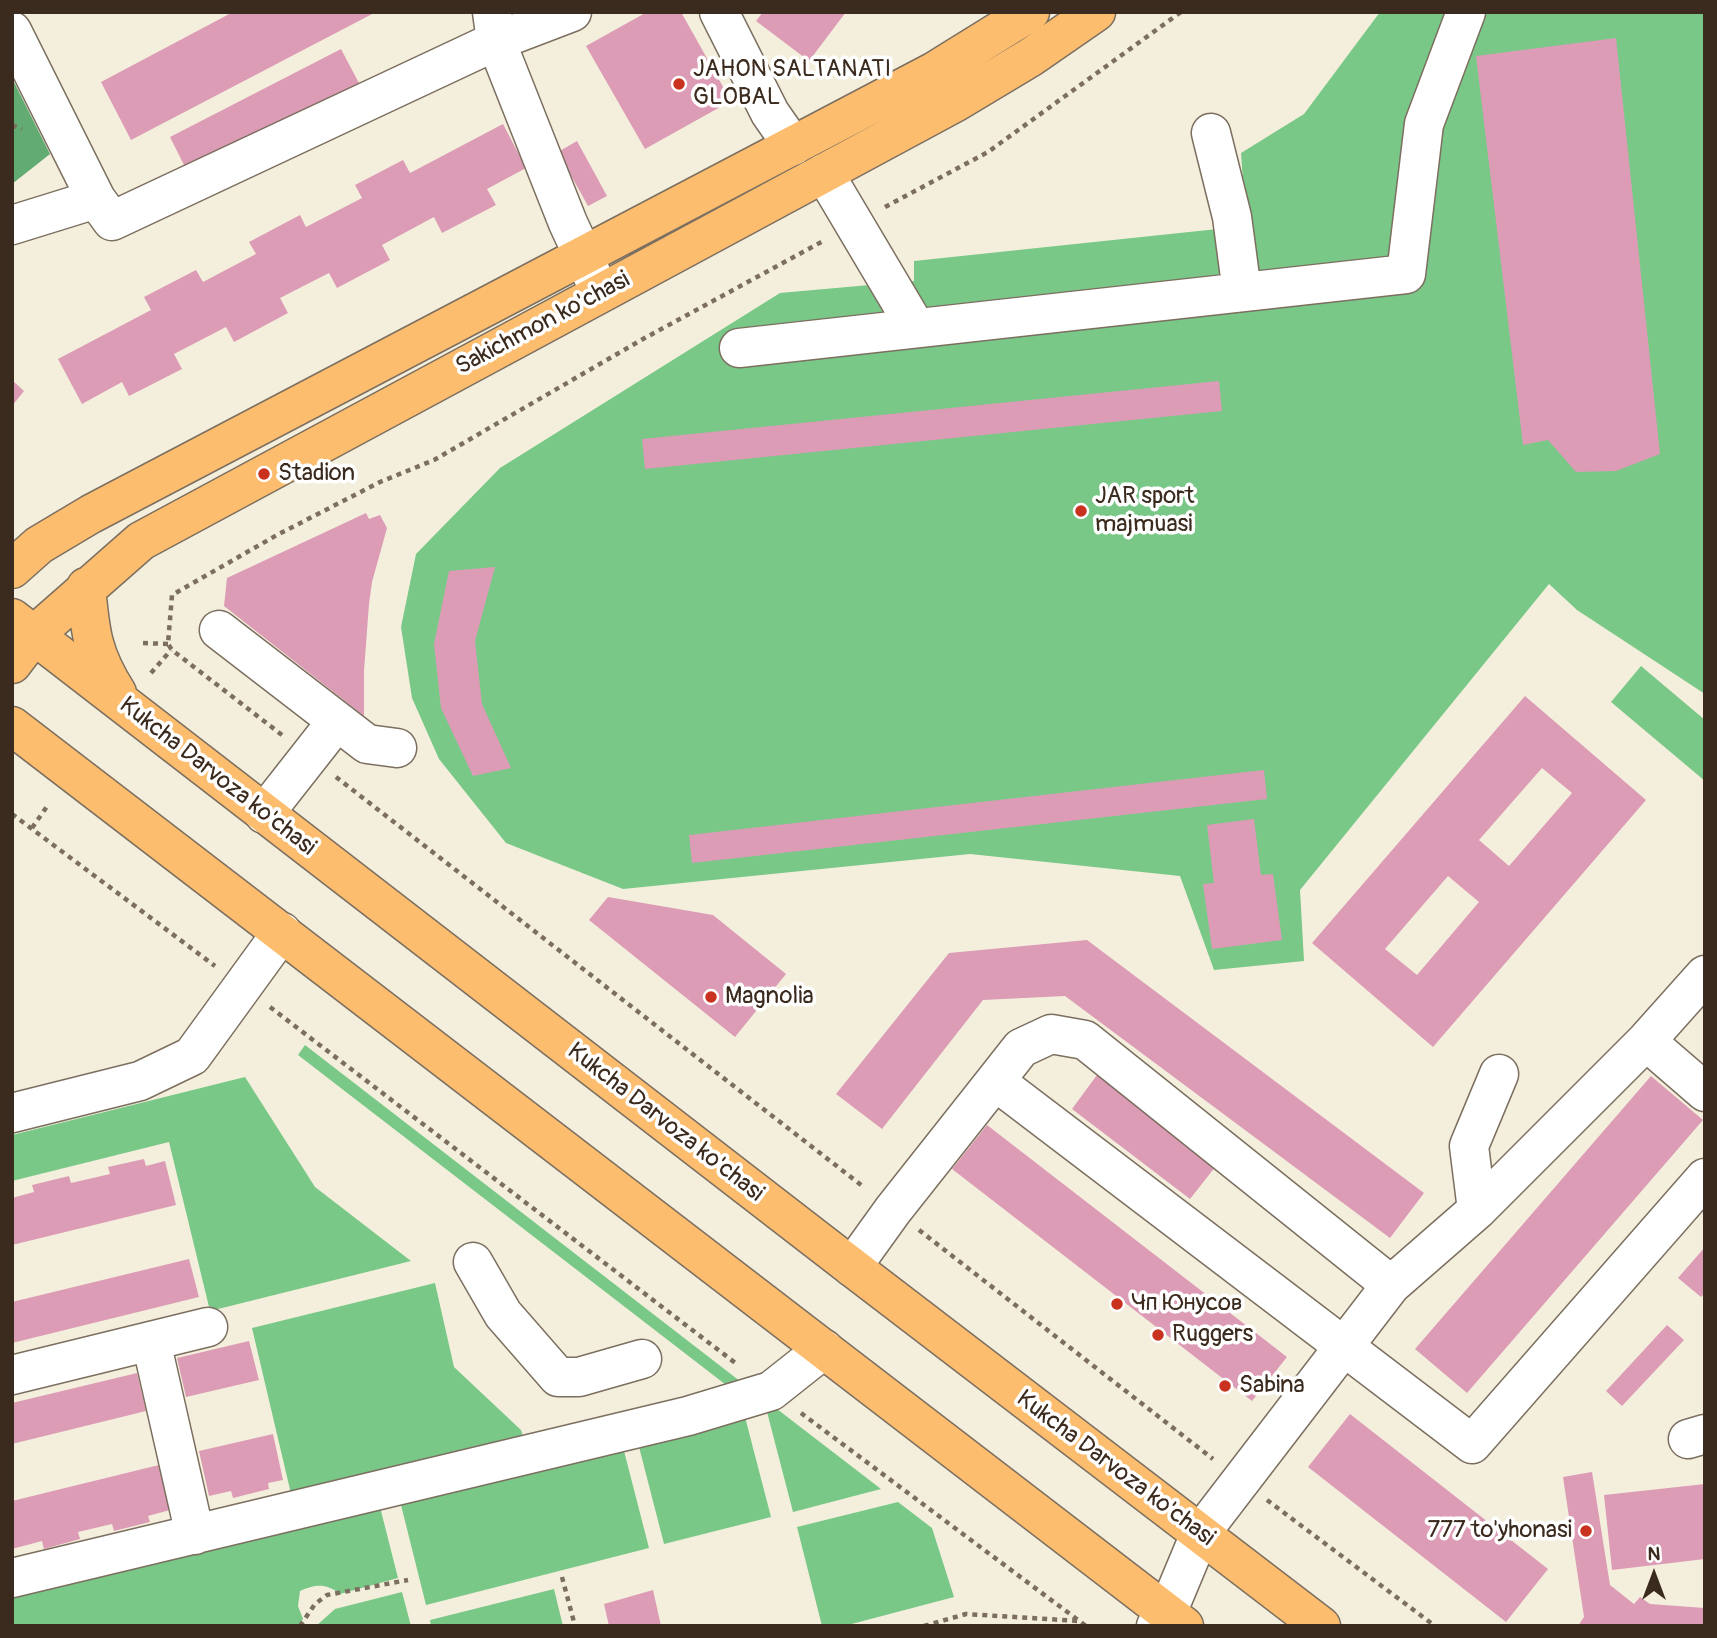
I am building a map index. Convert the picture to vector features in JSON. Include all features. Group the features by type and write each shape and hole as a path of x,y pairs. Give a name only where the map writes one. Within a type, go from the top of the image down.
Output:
{"main road":[{"name":"Sakichmon ko'chasi","path":"12,569 39,545 91,514 935,71 1030,12"},
{"name":"Sakichmon ko'chasi","path":"20,639 141,541 994,80 1096,12"},
{"path":"86,587 93,648 106,677 125,706"},
{"name":"Kukcha Darvoza ko'chasi","path":"20,639 125,706 1321,1626"},
{"path":"12,726 824,1349 1169,1622"}],"street":[{"path":"12,31 96,199 112,221 494,27 572,12"},
{"path":"719,12 770,113 793,146"},
{"path":"738,348 1406,274 1424,124 1466,12"},
{"path":"494,27 568,223 600,292"},
{"path":"1211,133 1232,217 1242,292"},
{"path":"824,173 916,328"},
{"path":"12,225 96,199"},
{"path":"219,630 367,744 397,748"},
{"path":"264,814 337,721"},
{"path":"12,1113 139,1081 192,1056 282,932"},
{"path":"1169,1622 1200,1534 1391,1285 1477,1210 1646,1041 1705,975"},
{"path":"852,1267 893,1210 1021,1048 1051,1034 1085,1040 1391,1285"},
{"path":"1646,1041 1705,1092"},
{"path":"1477,1210 1469,1146 1499,1074"},
{"path":"995,1081 1472,1444 1705,1178"},
{"path":"472,1262 503,1314 558,1377 579,1377 642,1359"},
{"path":"12,1375 208,1326"},
{"path":"151,1341 195,1535"},
{"path":"12,1578 688,1416 771,1391 824,1349"}],"path":[{"path":"1181,12 988,152 643,339 434,460 380,482 289,529 172,595 167,644 1242,1481 1435,1626"},
{"path":"143,643 167,644"},
{"path":"151,673 172,650"},
{"path":"32,828 48,805"},
{"path":"12,814 242,986 902,1491 1086,1626"},
{"path":"562,1577 575,1626"},
{"path":"300,1626 315,1604 327,1595 408,1580"},
{"path":"924,1626 966,1614 1080,1621"}],"green space":[{"name":"JAR sport majmuasi","path":"1380,12 1705,12 1705,694 1577,610 1549,584 1300,890 1304,961 1214,970 1180,876 970,854 623,889 506,843 439,759 412,698 401,627 416,554 500,468 780,293 914,281 914,261 1246,226 1241,153 1304,114"},
{"path":"12,78 50,154 12,184"},
{"path":"1641,666 1705,720 1705,781 1611,702"},
{"path":"305,1045 745,1385 730,1388 298,1055"},
{"path":"245,1077 315,1187 411,1261 210,1311 169,1142 12,1181 12,1135"},
{"path":"435,1283 454,1367 521,1430 525,1443 292,1498 252,1328"},
{"path":"777,1409 881,1489 793,1512 767,1412"},
{"path":"745,1417 771,1517 664,1544 638,1443"},
{"path":"623,1447 649,1548 426,1605 400,1501"},
{"path":"898,1502 932,1528 954,1597 844,1626 822,1626 797,1527"},
{"path":"380,1507 398,1578 340,1594 320,1586 300,1591 298,1606 303,1619 298,1626 12,1626 12,1596"},
{"path":"554,1589 563,1626 431,1626 430,1620"},
{"path":"402,1592 411,1626 316,1626 335,1609"}],"building":[{"path":"233,12 376,12 131,140 101,82"},
{"path":"647,12 681,12 731,101 645,149 586,46"},
{"path":"763,12 846,12 809,61 756,21"},
{"path":"1616,38 1660,454 1616,471 1576,472 1548,440 1523,445 1476,56"},
{"path":"341,49 360,85 188,173 170,137"},
{"path":"503,124 526,168 487,189 496,205 442,233 434,217 382,245 390,260 337,288 329,273 280,298 288,313 234,342 226,327 174,354 182,369 129,396 122,382 82,404 58,359 151,310 144,297 196,270 203,282 256,254 249,242 300,215 306,227 362,198 355,185 403,160 410,173"},
{"path":"577,141 607,196 588,206 558,152"},
{"path":"12,380 24,391 12,406"},
{"path":"1219,381 1222,411 645,469 642,439"},
{"path":"366,513 369,519 380,515 387,528 372,582 369,604 364,716 224,606 227,578"},
{"path":"495,567 475,641 482,704 511,768 473,776 441,708 434,644 449,571"},
{"path":"1525,696 1646,800 1433,1047 1312,943","holes":["1542,768 1572,793 1509,866 1479,840","1448,876 1479,902 1417,975 1385,949"]},
{"path":"1264,770 1267,799 692,863 689,835"},
{"path":"1254,819 1261,875 1273,874 1282,940 1212,949 1203,884 1214,883 1207,825"},
{"path":"608,897 713,915 786,974 735,1037 589,920"},
{"path":"1087,940 1424,1193 1390,1238 1065,996 983,1000 882,1129 836,1094 949,953"},
{"path":"1097,1075 1216,1166 1190,1199 1072,1109"},
{"path":"1651,1076 1703,1120 1467,1393 1415,1349"},
{"path":"987,1125 1287,1357 1252,1401 952,1169"},
{"path":"144,1159 146,1166 165,1161 176,1205 12,1245 12,1198 34,1192 32,1185 69,1176 71,1183 110,1174 108,1167"},
{"path":"1705,1247 1705,1293 1701,1297 1678,1278"},
{"path":"189,1259 199,1297 12,1343 12,1302"},
{"path":"1667,1325 1684,1340 1622,1406 1606,1391"},
{"path":"249,1341 259,1380 186,1397 177,1358"},
{"path":"137,1373 146,1411 12,1444 12,1403"},
{"path":"1350,1414 1548,1569 1506,1622 1308,1467"},
{"path":"273,1434 283,1480 268,1483 269,1489 233,1498 231,1491 209,1496 199,1451"},
{"path":"159,1465 170,1510 148,1516 150,1522 114,1531 112,1524 78,1532 80,1539 44,1549 42,1541 12,1549 12,1501"},
{"name":"777 to'yhonasi","path":"1592,1472 1610,1585 1634,1604 1640,1597 1650,1604 1705,1608 1705,1626 1578,1626 1584,1617 1563,1477"},
{"path":"1705,1484 1705,1559 1612,1570 1604,1495"},
{"path":"653,1590 661,1626 609,1626 604,1604"}],"place":[{"name":"JAHON SALTANATI GLOBAL","path":"679,84"},
{"name":"Stadion","path":"264,474"},
{"name":"JAR sport majmuasi","path":"1081,511"},
{"name":"Magnolia","path":"711,997"},
{"name":"Чп Юнусов","path":"1117,1304"},
{"name":"Ruggers","path":"1158,1335"},
{"name":"Sabina","path":"1225,1386"},
{"name":"777 to'yhonasi","path":"1586,1531"}]}
